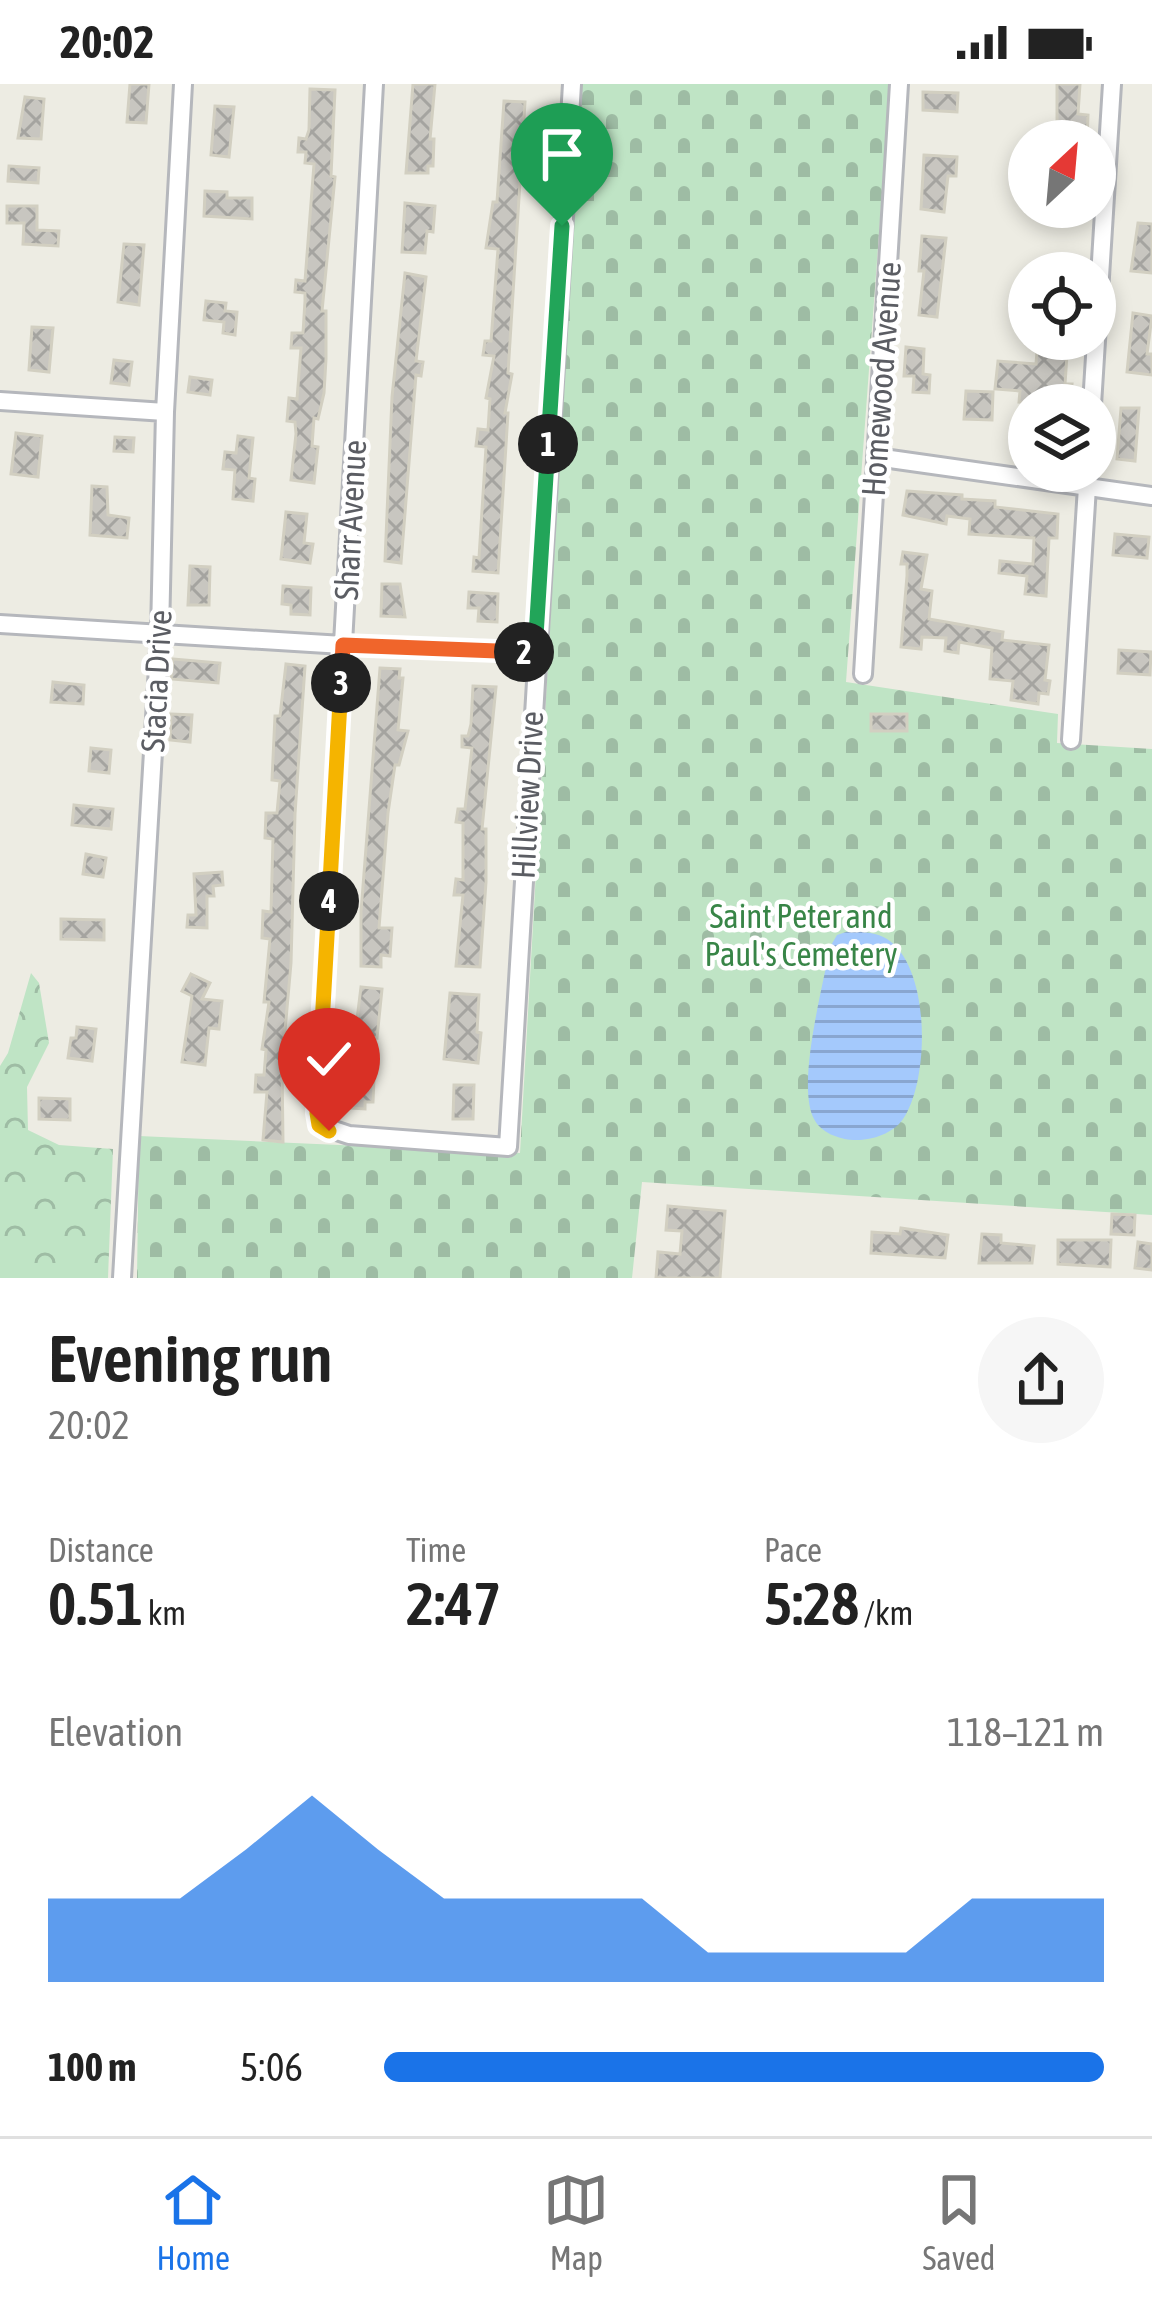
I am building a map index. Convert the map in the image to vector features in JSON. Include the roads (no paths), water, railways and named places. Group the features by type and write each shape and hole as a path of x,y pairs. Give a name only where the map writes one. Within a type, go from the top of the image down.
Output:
{"street":[{"name":"Stacia Drive","path":"122,1278 160,633 165,412 183,84"},
{"name":"Sharr Avenue","path":"374,84 319,1125 349,1136 508,1147"},
{"name":"Hillview Drive","path":"508,1147 572,84"},
{"name":"Homewood Avenue","path":"863,674 899,84"},
{"path":"1093,384 1112,84"},
{"path":"0,401 165,412"},
{"path":"876,457 1008,471"},
{"path":"1116,487 1152,496"},
{"path":"1071,740 1086,492"},
{"path":"0,624 535,652"}],"water":[{"path":"852,930 883,937 901,953 912,973 922,1025 918,1078 903,1119 887,1132 860,1140 836,1137 817,1124 808,1083 830,947 837,935"}],"park label":[{"name":"Saint Peter and Paul's Cemetery","path":"801,935"}]}
